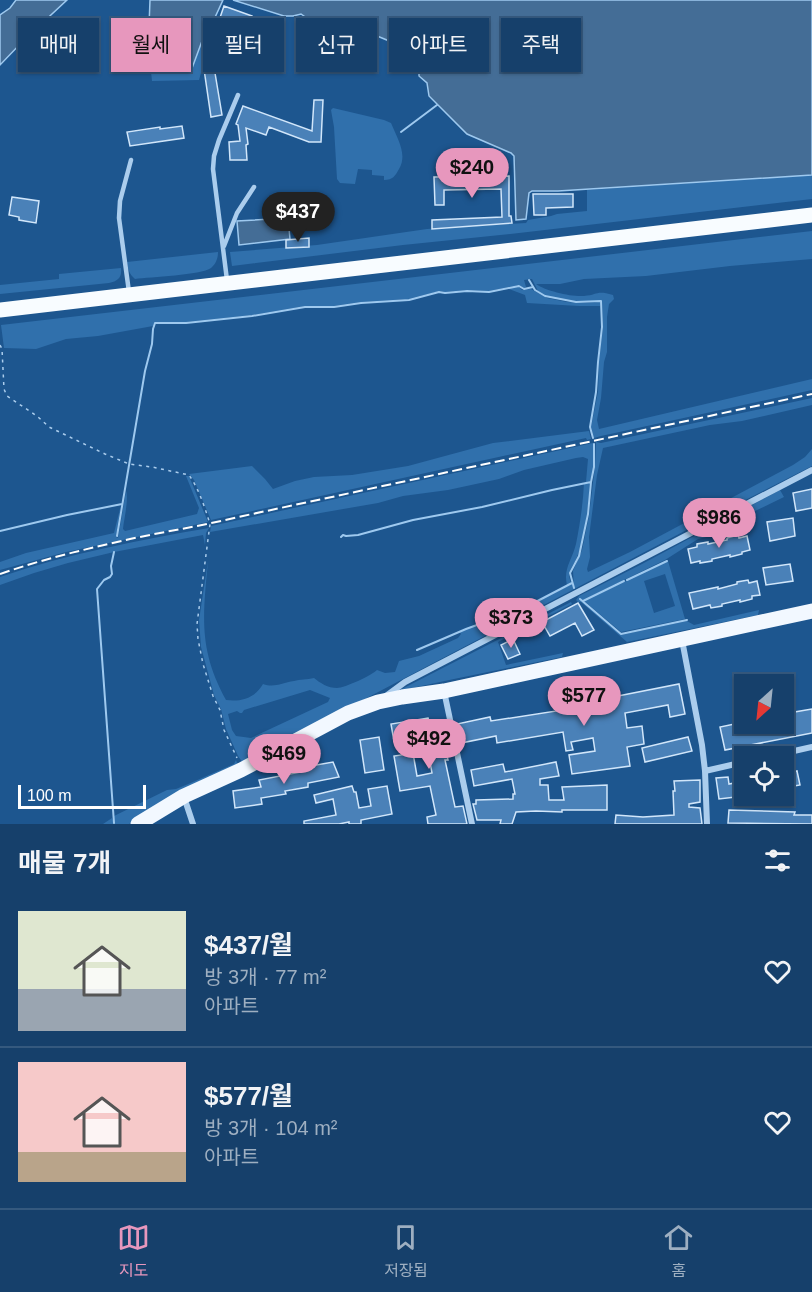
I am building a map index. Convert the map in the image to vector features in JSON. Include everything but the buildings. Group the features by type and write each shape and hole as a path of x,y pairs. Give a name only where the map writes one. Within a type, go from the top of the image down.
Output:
{"highway":[{"path":"0,310 812,215"}],"main road":[{"path":"138,824 184,796 241,770 348,713 378,702 444,691 812,611"}],"street":[{"path":"378,702 405,682 812,470"},
{"path":"682,639 705,771 707,824"},
{"path":"444,691 472,824"},
{"path":"794,751 812,747"},
{"path":"705,771 734,764"},
{"path":"184,796 193,824"}],"lane":[{"path":"227,283 213,169 214,156 238,95"},
{"path":"129,295 119,218 120,201 131,160"},
{"path":"224,248 237,213 254,187"}],"path":[{"path":"0,345 4,389 7,396 49,427 129,464 189,475 192,480 210,524 197,624 198,639 203,664 220,710 224,730 241,770"}],"shaded area":[{"path":"16,0 67,0 48,18 18,18 18,46 0,65 0,15"},
{"path":"150,0 223,0 215,18 203,18 203,38 191,71 191,18 149,18"},
{"path":"233,0 812,0 812,175 532,191 529,193 526,219 516,220 514,156 467,134 429,96 427,83 419,76 419,72 489,72 489,18 389,18 389,41 377,36 377,18 307,18 301,14 284,16"},
{"path":"203,37 203,66 199,80 152,81 151,72 191,72 191,62"},
{"path":"333,108 391,123 402,152 399,169 393,177 384,180 384,176 372,175 372,170 358,169 355,184 340,183 337,179 331,110"},
{"path":"812,175 812,199 232,266 230,252 317,245 427,229 526,223 528,220 557,214 587,211 587,190"},
{"path":"288,218 290,239 239,245 237,221"},
{"path":"812,231 812,259 646,276 584,279 560,284 536,284 572,296 600,293 613,295 614,299 609,304 607,317 607,352 597,420 599,429 812,379 812,390 594,438 591,427 598,392 603,327 602,301 577,302 545,296 538,291 532,279 524,280 526,287 524,288 519,285 489,291 440,291 408,299 333,306 305,306 252,315 154,323 153,326 98,336 66,339 36,349 4,348 1,325"},
{"path":"218,252 211,268 175,275 135,279 129,271 127,262"},
{"path":"121,268 119,278 109,283 0,294 0,285 59,279 59,274"},
{"path":"514,287 522,290 531,289 547,298 567,302 600,302 600,306 527,303 525,295 509,289"},
{"path":"812,398 812,405 603,448 589,537 588,572 793,465 812,449 812,466 243,763 226,729 201,647 199,620 208,561 204,616 207,648 217,682 226,700 247,698 256,693 263,684 274,685 314,678 324,685 337,688 358,681 377,670 385,673 395,672 399,661 419,656 458,638 460,632 466,629 526,607 572,584 574,588 573,571 582,550 589,516 596,442 601,443","holes":["310,690 330,698 328,702 251,738 236,736 228,714 237,711 242,713 244,710"]},
{"path":"589,431 591,439 587,440 586,438 211,520 194,480 189,474 252,466 273,489 314,477 352,475 408,466 493,443"},
{"path":"593,443 593,471 590,481 586,482 588,459 583,457 448,490 403,496 378,503 210,532 211,526"},
{"path":"186,476 189,476 208,522 66,552 0,570 0,562 26,553 114,533 121,505 116,537 118,538 126,491 127,503 123,529 125,531 197,514 199,508"},
{"path":"584,483 590,483 585,530 570,572 571,583 567,585 566,574 576,544"},
{"path":"780,490 784,497 753,512 745,528 698,539 665,560 581,601 621,635 687,621 694,625 759,610 758,615 627,642 576,600 579,596"},
{"path":"209,528 205,545 203,535 114,552 68,563 0,585 0,577 51,561"},
{"path":"668,561 685,619 621,632 584,601","holes":["665,574 675,606 654,613 644,581"]},
{"path":"571,602 572,604 498,642 506,665 563,653 562,657 398,691"},
{"path":"236,760 238,766 129,824 103,824 112,818 114,823 114,816 167,790 176,789 234,764"}],"waterway":[{"path":"401,132 437,105"},
{"path":"529,280 535,290 545,296 576,302 601,301 602,327 590,427 593,438"},
{"path":"117,536 155,323 186,323 252,316 305,307 334,307 409,300 439,292 489,292 519,286 524,289 533,287"},
{"path":"574,588 570,573 579,556 588,514 594,467 594,444"},
{"path":"341,537 591,482"},
{"path":"0,531 122,504"},
{"path":"114,552 112,574 97,589 114,823"},
{"path":"627,580 667,561"},
{"path":"583,601 624,581"},
{"path":"417,650 526,607 572,583"},
{"path":"580,599 621,634 687,620"}],"railway":[{"path":"0,574 48,559 130,539 812,394"}]}
